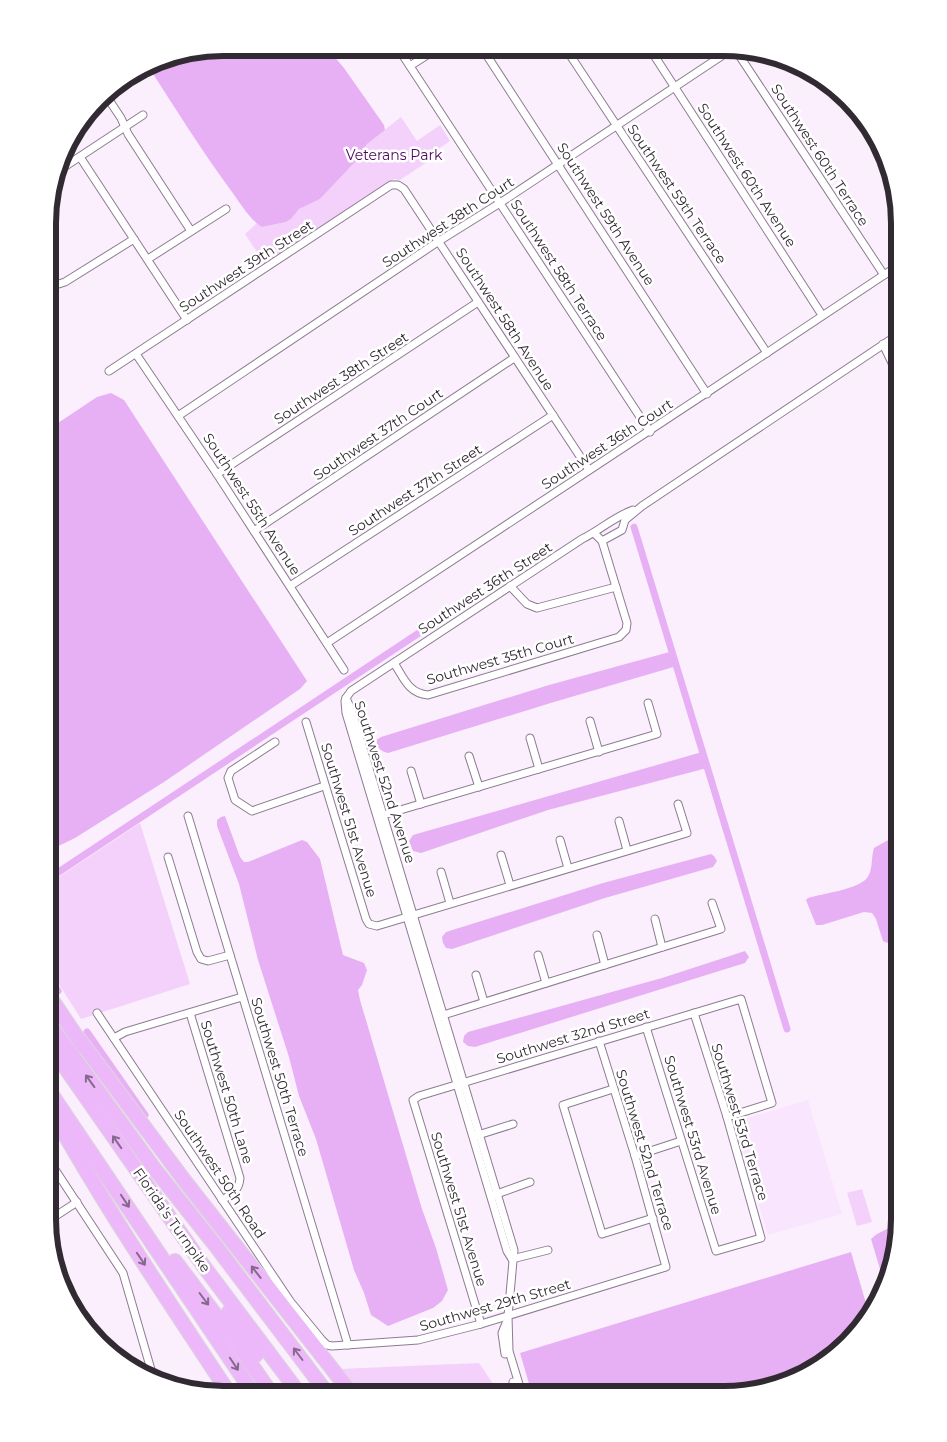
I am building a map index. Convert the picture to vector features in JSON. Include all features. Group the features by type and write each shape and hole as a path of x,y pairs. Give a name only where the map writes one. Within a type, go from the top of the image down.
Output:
{"highway":[{"path":"56,1006 215,1245"},
{"path":"56,1033 154,1168 322,1386"},
{"path":"79,1039 184,1180 345,1386"},
{"name":"Florida's Turnpike","path":"56,1054 205,1268 294,1386"},
{"name":"Florida's Turnpike","path":"56,1101 249,1386"},
{"path":"56,1119 84,1170 128,1241 225,1386"},
{"path":"139,1222 175,1260 266,1386"},
{"path":"205,1268 221,1302 277,1386"}],"street":[{"name":"Southwest 59th Avenue","path":"488,56 707,394"},
{"name":"Southwest 59th Terrace","path":"571,56 767,353"},
{"name":"Southwest 60th Avenue","path":"655,56 822,315"},
{"name":"Southwest 38th Court","path":"178,416 439,241 500,203 722,56"},
{"name":"Southwest 58th Terrace","path":"404,57 650,432"},
{"path":"410,66 425,57"},
{"name":"Southwest 60th Terrace","path":"739,57 884,275"},
{"path":"110,101 191,231"},
{"path":"67,164 143,115"},
{"path":"80,157 188,320"},
{"name":"Southwest 39th Street","path":"109,371 391,185 398,185"},
{"name":"Southwest 58th Avenue","path":"398,185 404,189 439,241 589,470"},
{"path":"148,259 226,209"},
{"path":"56,285 65,282 134,239"},
{"name":"Southwest 36th Court","path":"327,644 589,470 650,432 891,270"},
{"name":"Southwest 38th Street","path":"217,474 478,302"},
{"name":"Southwest 36th Street","path":"602,541 622,530 625,520 642,506 891,340"},
{"path":"884,344 891,358"},
{"name":"Southwest 55th Avenue","path":"136,354 217,474 344,670"},
{"name":"Southwest 37th Court","path":"254,531 514,358"},
{"name":"Southwest 37th Street","path":"290,586 553,415"},
{"name":"Southwest 36th Street","path":"346,698 351,691 582,539 594,533 601,526 621,514 642,506"},
{"path":"610,537 608,529 612,521"},
{"path":"510,586 527,604 537,608 616,587 602,541 594,533"},
{"name":"Southwest 35th Court","path":"394,663 410,689 418,694 428,695 619,637 626,630 627,623 616,587"},
{"name":"Southwest 52nd Avenue","path":"346,698 346,714 380,816 461,1084 494,1195 506,1251 512,1259 508,1316"},
{"path":"380,816 657,734 648,703"},
{"path":"590,721 599,752"},
{"name":"Southwest 51st Avenue","path":"306,722 366,919 370,924 376,926 410,915"},
{"path":"530,738 539,769"},
{"path":"275,742 231,771 228,778 235,800 252,811 324,786"},
{"path":"469,756 478,787"},
{"path":"411,771 421,804"},
{"path":"410,915 687,833 678,804"},
{"name":"Southwest 50th Terrace","path":"188,816 348,1345"},
{"path":"619,821 628,850"},
{"path":"560,840 568,868"},
{"path":"501,855 510,885"},
{"path":"168,857 197,952 201,959 208,961 230,955"},
{"path":"441,872 450,903"},
{"path":"440,1016 721,929 712,903"},
{"path":"655,919 662,947"},
{"path":"596,935 605,965"},
{"path":"538,955 546,983"},
{"path":"476,975 484,1002"},
{"path":"114,1038 125,1032 242,997"},
{"name":"Southwest 32nd Street","path":"414,1100 419,1096 646,1026 741,999 772,1103 727,1117"},
{"name":"Southwest 50th Road","path":"97,1013 290,1301 327,1345"},
{"name":"Southwest 50th Lane","path":"190,1013 240,1178 240,1186 236,1192 222,1200"},
{"name":"Southwest 53rd Terrace","path":"694,1013 727,1117 761,1238 716,1251"},
{"name":"Southwest 53rd Avenue","path":"646,1026 716,1251"},
{"name":"Southwest 52nd Terrace","path":"599,1041 635,1156 666,1267"},
{"path":"613,1089 563,1105 602,1234 652,1218"},
{"name":"Southwest 51st Avenue","path":"414,1100 482,1324"},
{"path":"476,1135 513,1124"},
{"path":"635,1156 681,1141"},
{"path":"56,1171 123,1273 151,1369"},
{"path":"494,1195 530,1182"},
{"path":"56,1216 77,1202"},
{"path":"512,1259 548,1250"},
{"name":"Southwest 29th Street","path":"327,1345 418,1340 482,1324 666,1267"},
{"path":"508,1316 512,1330 514,1370 519,1386"},
{"path":"508,1316 502,1333 504,1351 514,1386"}],"shaded area":[{"path":"212,57 334,57 384,125 385,130 367,144 356,161 320,199 299,209 286,222 262,227 249,216 199,145 152,72 191,59"},
{"path":"111,393 124,400 307,681 300,689 164,782 75,838 56,847 56,424 97,397"},
{"path":"673,651 677,666 388,753 381,750 377,745 376,740 381,737 549,685"},
{"path":"702,752 707,768 548,810 421,853 413,851 409,841 413,835"},
{"path":"225,816 240,857 244,862 302,840 307,842 320,859 343,955 364,963 367,970 362,985 358,990 360,1000 448,1290 442,1301 433,1308 388,1326 371,1315 354,1270 316,1139 299,1096 289,1057 258,960 239,884 217,826 217,820"},
{"path":"890,839 890,943 883,941 876,919 872,913 864,912 822,925 816,925 806,900 863,882 870,872 874,848"},
{"path":"711,854 717,861 713,867 605,898 452,949 446,948 443,943 442,937 446,932 603,883"},
{"path":"745,951 749,957 745,963 475,1047 468,1046 463,1042 464,1036 468,1032 662,978"},
{"path":"808,1100 842,1214 768,1235 734,1122"},
{"path":"890,1227 888,1251 881,1274 871,1239"},
{"path":"851,1252 867,1306 842,1337 825,1351 788,1373 756,1383 724,1386 530,1386 520,1353"}],"green space":[{"name":"Veterans Park","path":"401,117 417,141 440,125 450,141 428,156 430,160 400,180 394,179 265,264 245,234 257,223 262,227 286,222 299,209 320,199 356,161 367,144"},
{"path":"140,823 190,984 81,1019 56,980 56,879"},
{"path":"862,1189 872,1222 857,1226 847,1193"},
{"path":"479,1363 495,1386 351,1386 339,1369"}],"waterway":[{"path":"634,527 787,1029"},
{"path":"56,874 434,623"},
{"path":"87,1032 145,1115"}]}
